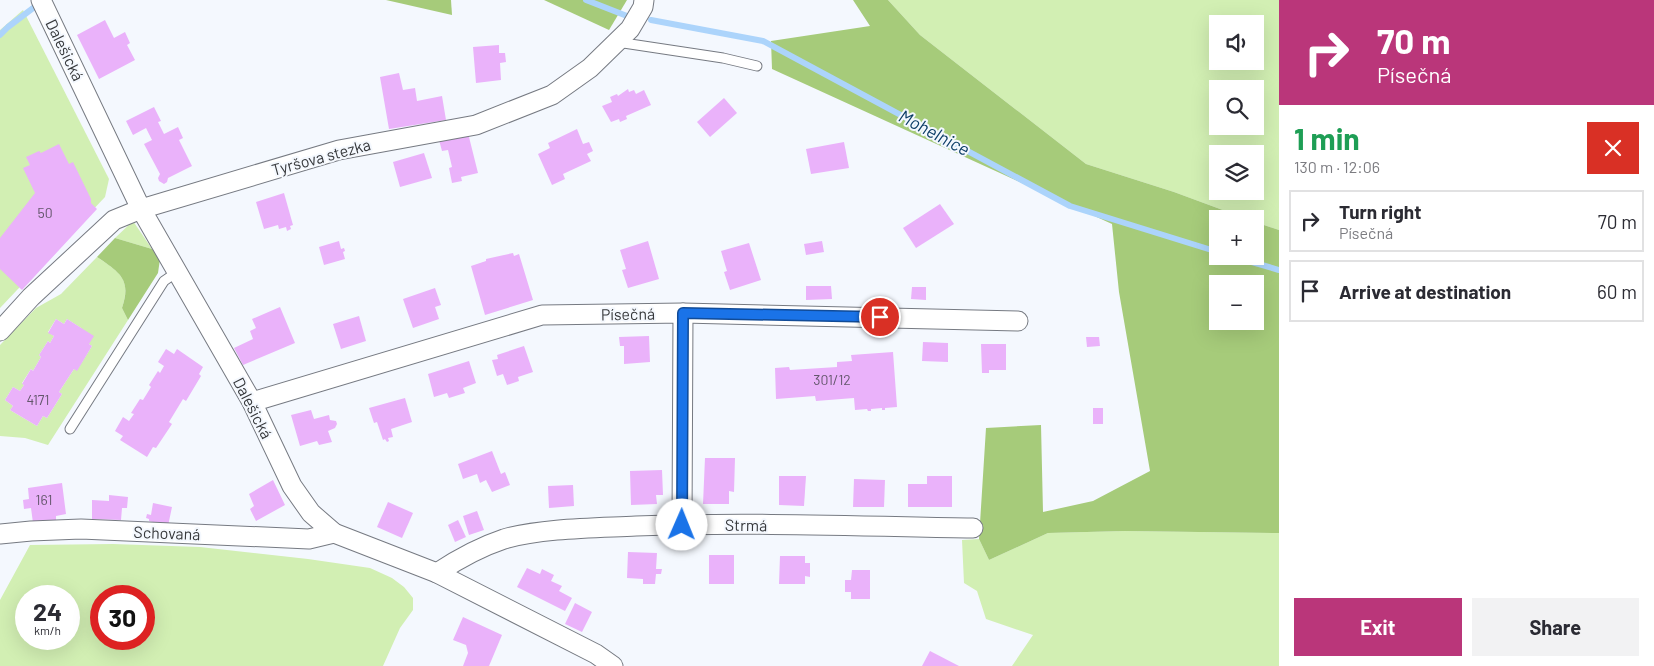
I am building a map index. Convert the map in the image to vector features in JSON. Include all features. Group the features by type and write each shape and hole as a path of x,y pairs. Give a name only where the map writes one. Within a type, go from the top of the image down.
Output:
{"street":[{"name":"Dalešická","path":"41,0 141,209 252,402 292,486 311,512 334,533 437,573 596,654 613,666"},
{"name":"Tyršova stezka","path":"0,331 30,297 114,220 141,209 339,150 476,125 552,95 590,68 630,29 643,7 644,0"},
{"name":"Písečná","path":"252,402 542,315 683,313 1018,321"},
{"path":"682,525 683,313"},
{"name":"Strmá","path":"437,573 462,557 505,539 545,532 682,525 973,528"},
{"name":"Schovaná","path":"0,534 81,529 309,539 334,533"}],"lane":[{"path":"617,42 696,54 757,66"},
{"path":"70,429 164,281 177,272"}],"green space":[{"path":"386,0 451,0 452,15"},
{"path":"544,0 627,0 609,30"},
{"path":"853,0 888,0 920,35 1086,164 1174,192 1223,210 1209,210 1209,265 1264,265 1264,225 1279,230 1279,533 1125,531 1048,533 989,560 979,539 986,428 1041,425 1043,512 1093,501 1150,471 1119,292 1112,224 772,69 771,41 870,26"},
{"path":"888,0 1279,0 1279,230 1264,225 1264,210 1223,210 1174,192 1086,164 920,35"},
{"path":"23,10 109,179 105,197 0,308 0,30"},
{"path":"133,221 152,249 115,238"},
{"path":"115,238 152,249 160,259 158,273 128,320 122,308 125,290 122,277 112,267 97,257"},
{"path":"97,257 112,267 122,277 125,298 122,308 128,320 48,445 25,438 0,436 0,345 36,308 61,294","holes":["56,319 64,324 67,319 81,328 89,344 92,346 77,370 74,369 59,392 62,394 47,418 43,416 37,426 10,410 13,406 5,400 13,387 20,391 24,385 22,383 31,369 33,371 41,357 39,355 48,341 50,343 54,336 48,332"]},
{"path":"1125,531 1279,533 1279,666 1012,666 1033,635 986,619 977,591 964,583 962,540 979,539 989,560 1048,533"},
{"path":"113,544 200,547 370,568 392,578 404,587 413,598 413,610 400,628 383,666 0,666 0,600 30,545"}],"building":[{"path":"105,20 114,38 125,32 130,43 127,45 135,60 99,79 77,35"},
{"path":"499,45 499,53 505,53 506,62 500,63 501,80 476,83 473,47"},
{"path":"399,73 403,90 415,88 417,101 442,96 446,120 389,129 380,77"},
{"path":"628,89 629,92 634,90 636,94 644,90 651,105 626,116 627,119 620,122 619,119 611,122 602,106 612,102 610,97 617,94 618,96"},
{"path":"724,98 737,113 710,137 697,122"},
{"path":"154,107 161,121 158,122 164,134 178,127 183,138 179,140 192,166 168,178 164,184 159,181 160,174 144,144 152,140 146,128 133,135 126,121"},
{"path":"577,129 583,144 589,142 593,151 587,154 591,161 563,174 565,179 552,185 538,154 550,148 548,143"},
{"path":"468,133 478,173 461,177 462,181 452,183 449,168 452,167 448,150 442,151 439,140"},
{"path":"844,142 849,168 811,174 806,149"},
{"path":"59,144 69,164 73,162 91,199 91,203 97,209 22,290 0,269 0,238 35,193 23,168 30,165 26,157 39,151 41,153"},
{"path":"424,153 432,178 400,187 393,162"},
{"path":"284,193 293,225 290,226 291,229 287,231 286,227 279,229 278,225 264,229 256,202"},
{"path":"940,204 954,224 916,248 903,228"},
{"path":"339,241 341,249 344,248 345,251 343,252 345,259 324,265 319,247"},
{"path":"648,241 659,279 628,288 622,270 626,269 620,250"},
{"path":"822,241 824,252 806,255 804,244"},
{"path":"749,243 761,280 730,290 724,272 727,271 721,251"},
{"path":"513,253 514,256 519,254 533,300 485,315 471,266 486,261 486,259"},
{"path":"806,286 831,286 832,299 806,300"},
{"path":"912,287 926,287 926,300 911,299"},
{"path":"435,288 441,305 435,307 439,319 413,328 403,299"},
{"path":"280,307 295,343 243,365 234,348 253,339 250,331 256,328 252,319"},
{"path":"359,316 366,341 341,349 333,324"},
{"path":"56,319 64,324 67,319 94,336 89,344 92,346 77,371 74,369 59,392 62,394 47,418 43,416 37,426 10,410 13,406 5,400 13,387 20,391 31,369 33,371 41,357 39,355 48,341 50,343 54,336 48,333"},
{"path":"649,336 650,362 624,364 624,346 620,346 619,337"},
{"path":"1086,337 1099,337 1100,346 1087,347"},
{"path":"923,342 948,343 948,362 922,361"},
{"path":"981,344 1006,344 1006,370 989,370 989,373 982,373"},
{"path":"524,346 533,372 518,377 519,381 507,385 503,374 497,376 492,360 498,359 497,355"},
{"path":"166,349 174,354 177,349 203,367 199,374 201,376 186,401 183,399 169,422 172,424 156,448 153,447 147,457 120,440 123,436 115,431 123,417 129,421 134,414 131,413 140,399 143,400 151,387 149,385 158,371 160,373 164,366 158,362"},
{"path":"893,352 897,407 885,408 885,410 882,410 882,408 871,409 871,411 867,409 855,410 854,398 816,401 815,396 776,399 775,368 789,367 790,370 837,367 837,362 852,361 851,355"},
{"path":"469,361 476,383 463,388 465,393 449,398 447,393 434,397 428,374"},
{"path":"405,398 412,422 391,429 393,437 388,438 389,441 387,442 385,439 383,440 377,422 374,423 369,408"},
{"path":"1093,408 1103,408 1103,424 1093,424"},
{"path":"311,410 314,419 329,415 330,420 336,421 335,428 328,431 332,442 319,445 317,441 300,446 291,415"},
{"path":"492,451 501,474 505,472 510,485 492,492 486,480 480,483 477,474 463,479 458,464"},
{"path":"705,458 735,458 734,492 729,491 729,504 703,504"},
{"path":"662,470 663,495 656,495 657,504 631,505 630,471"},
{"path":"779,476 806,476 804,506 779,505"},
{"path":"927,476 952,476 952,507 908,507 908,484 927,484"},
{"path":"854,479 885,480 884,507 853,507"},
{"path":"273,480 285,505 256,521 250,509 254,506 249,494"},
{"path":"62,483 66,514 56,516 56,521 33,523 31,508 24,509 23,500 29,499 28,488"},
{"path":"573,485 574,506 549,508 548,486"},
{"path":"109,495 128,497 127,508 122,508 121,520 92,519 92,500 109,501"},
{"path":"388,502 413,513 402,538 377,527"},
{"path":"153,503 172,507 168,526 149,521 146,518 147,514 151,515"},
{"path":"477,511 484,530 469,535 463,516"},
{"path":"458,520 466,537 455,542 448,525"},
{"path":"628,552 657,553 656,569 662,569 661,574 656,574 655,584 643,584 643,579 627,578"},
{"path":"709,555 734,555 734,584 709,584"},
{"path":"780,556 805,556 805,563 810,563 810,577 805,576 805,584 779,584"},
{"path":"527,568 540,574 542,569 554,575 551,581 562,586 559,591 572,598 565,611 517,587"},
{"path":"852,570 870,570 870,599 851,599 851,592 845,592 845,580 851,580"},
{"path":"575,603 592,612 582,632 565,624"},
{"path":"463,617 502,635 489,666 463,666 468,653 466,645 453,640"},
{"path":"930,651 959,666 922,666"}],"waterway":[{"name":"Mohelnice","path":"586,0 627,16"},
{"path":"0,35 41,2"},
{"name":"Mohelnice","path":"651,20 763,41 1070,206 1209,249"},
{"name":"Mohelnice","path":"1262,265 1279,270"}],"route":[{"path":"682,525 683,313 880,317"}]}
